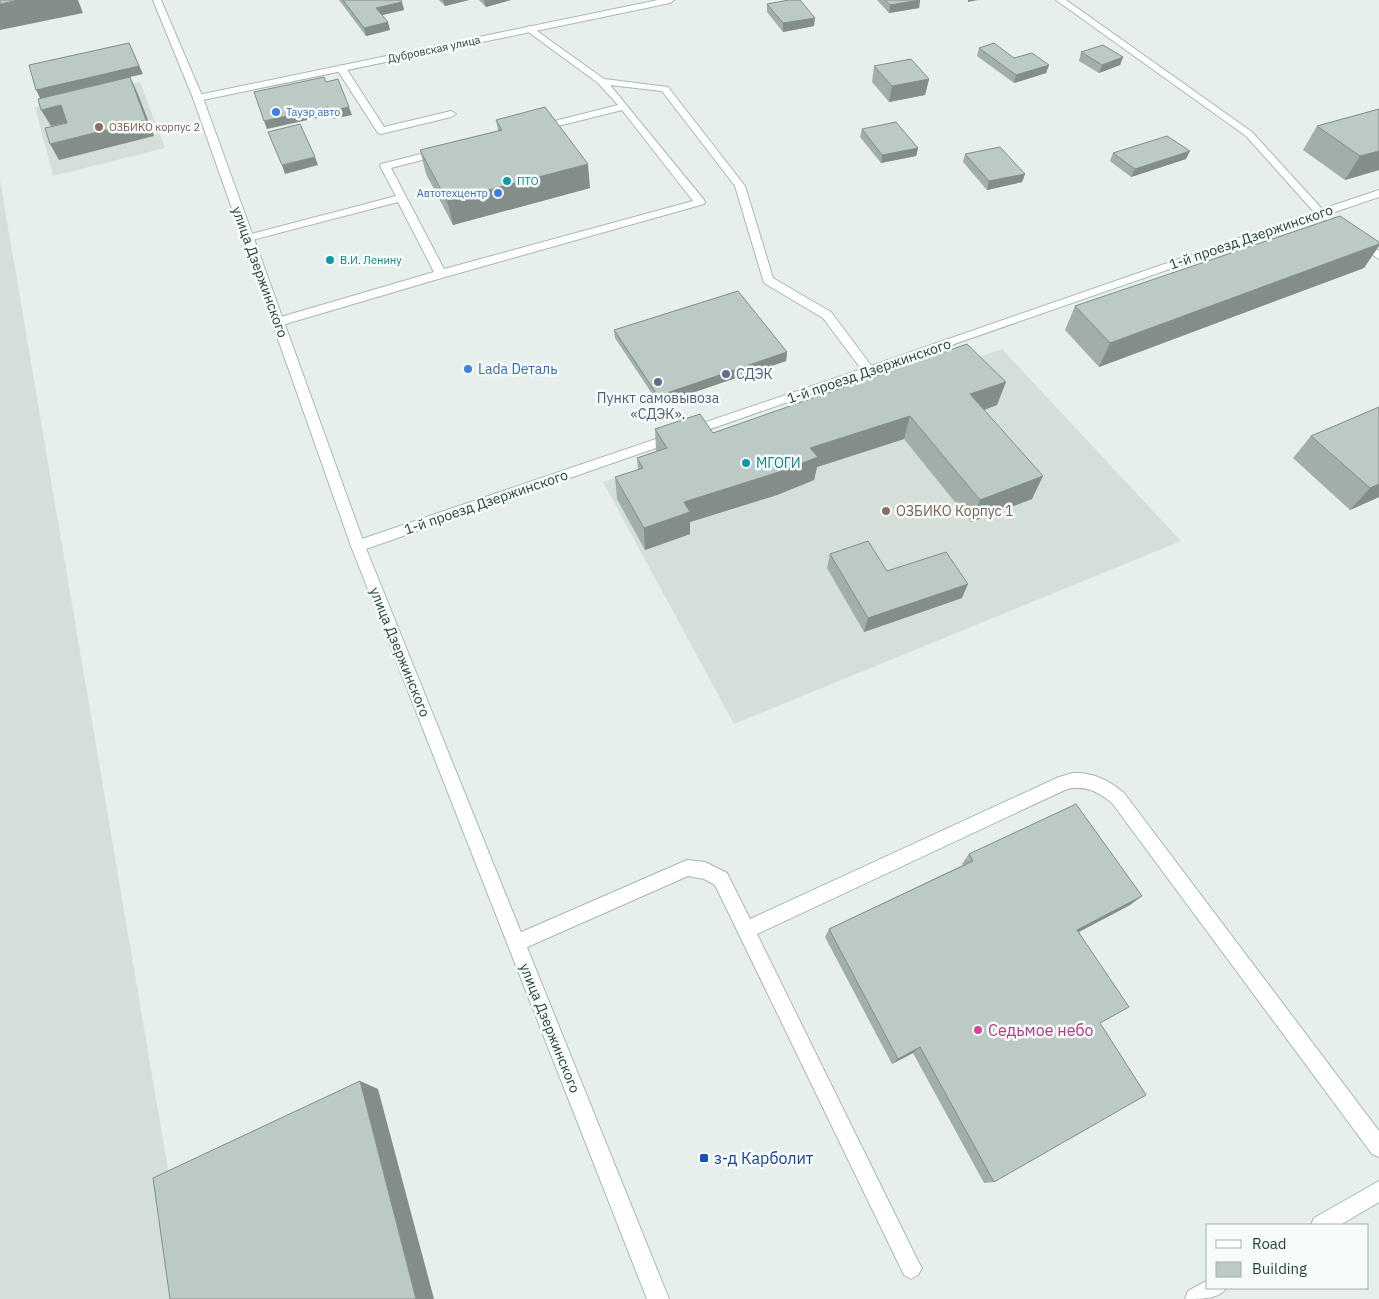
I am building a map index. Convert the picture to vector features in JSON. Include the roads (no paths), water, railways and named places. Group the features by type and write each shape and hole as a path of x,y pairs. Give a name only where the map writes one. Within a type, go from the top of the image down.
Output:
{"street":[{"name":"улица Дзержинского","path":"157,0 198,98 358,546 658,1299"},
{"name":"Дубровская улица","path":"198,98 670,0"},
{"path":"1060,0 1249,134 1320,213 1334,224"},
{"path":"278,322 441,274 700,202 601,81 530,29"},
{"path":"342,68 381,130 451,114"},
{"path":"601,81 665,89 740,186 768,280 827,315 869,371"},
{"path":"528,130 624,107"},
{"path":"441,274 385,166 452,150"},
{"name":"1-й проезд Дзержинского","path":"358,546 869,371 1379,193"},
{"path":"248,238 402,198"},
{"path":"1349,234 1379,256"},
{"path":"747,930 1065,782 1085,780 1096,783 1118,798 1379,1147"},
{"path":"516,943 677,872 693,868 709,871 721,879 911,1268"},
{"path":"1323,1224 1379,1191"},
{"path":"1196,1299 1213,1289"}],"place":[{"name":"Тауэр авто","path":"276,112"},
{"name":"ОЗБИКО корпус 2","path":"99,127"},
{"name":"ПТО","path":"507,181"},
{"name":"Автотехцентр","path":"498,193"},
{"name":"В.И. Ленину","path":"330,260"},
{"name":"Lada Dеталь","path":"468,369"},
{"name":"СДЭК","path":"726,374"},
{"name":"Пункт самовывоза «СДЭК».","path":"658,382"},
{"name":"МГОГИ","path":"746,463"},
{"name":"ОЗБИКО Корпус 1","path":"886,511"},
{"name":"Седьмое небо","path":"978,1030"},
{"name":"з-д Карболит","path":"704,1158"}]}
